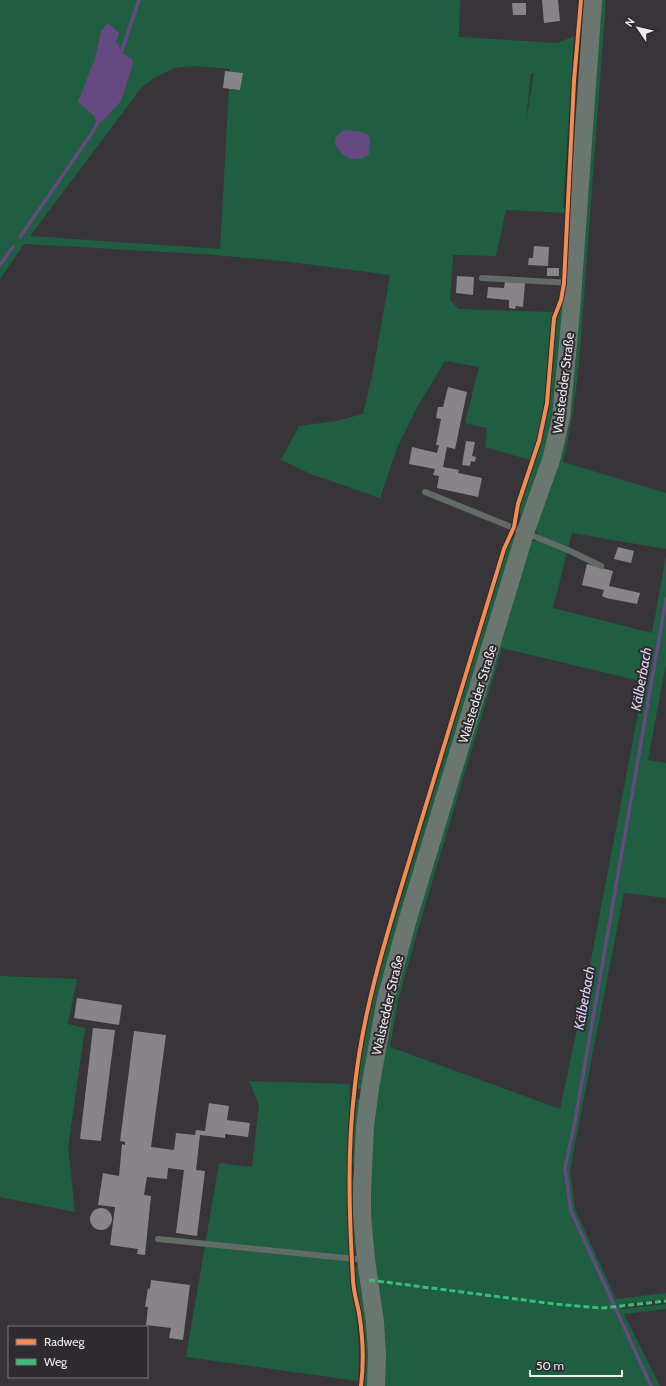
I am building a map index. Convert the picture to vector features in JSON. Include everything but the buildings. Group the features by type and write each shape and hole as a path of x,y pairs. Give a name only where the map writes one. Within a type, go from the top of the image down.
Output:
{"main road":[{"name":"Walstedder Straße","path":"376,1386 377,1354 362,1214 366,1126 370,1088 386,999 412,907 525,533 551,460 561,418 573,283 593,0"}],"lane":[{"path":"482,278 573,283"},
{"path":"426,492 514,527 601,566"},
{"path":"158,1239 366,1260"}],"green space":[{"path":"0,0 460,0 459,37 558,43 574,36 563,206 566,213 506,210 496,256 453,255 450,300 459,309 553,312 544,402 530,460 485,447 487,428 465,423 479,367 445,361 415,411 397,448 380,498 311,474 281,460 299,426 336,421 363,414 373,371 390,275 283,261 202,254 24,244 0,279","holes":["101,31 116,42 121,52 132,59 133,64 117,105 97,125 94,116 95,58","192,66 230,69 220,249 30,236 140,89 152,79 175,68","531,73 534,73 526,123"]},
{"path":"598,0 606,0 579,364 572,420 563,462 666,493 666,549 572,533 553,608 652,633 666,556 666,663 648,760 666,763 666,898 624,893 570,1170 575,1209 616,1299 666,1293 666,1299 619,1305 622,1309 666,1304 666,1309 624,1314 660,1386 382,1386 369,1215 372,1127 391,1001 531,541 536,541 538,534 535,528 556,461","holes":["502,648 644,682 587,981 560,1109 390,1047 398,1001 419,926"]},
{"path":"562,305 566,305 558,404 546,454 522,520 520,514 520,504 541,441 549,403 555,329 557,317"},
{"path":"513,538 516,539 363,1089 357,1089 368,1020 385,953 506,551"},
{"path":"0,976 77,979 68,1024 85,1028 68,1148 75,1212 0,1197"},
{"path":"249,1081 350,1084 347,1193 350,1282 356,1316 359,1348 358,1381 186,1357 219,1163 252,1167 259,1105"},
{"path":"356,1099 364,1100 355,1165 353,1164 352,1160 353,1119"},
{"path":"354,1174 356,1176 357,1248 354,1250 351,1222 351,1192"},
{"path":"355,1267 359,1267 369,1322 370,1386 364,1386 365,1356 356,1282"}],"shaded area":[{"path":"108,23 119,33 116,42 121,52 132,59 133,64 121,101 106,118 97,125 94,116 78,102 95,58 101,31"},
{"path":"347,130 367,134 370,141 369,154 361,158 353,159 345,156 339,151 335,139 339,133"}],"waterway":[{"path":"120,56 139,0"},
{"path":"20,237 98,122"},
{"path":"0,265 13,247"},
{"name":"Kälberbach","path":"651,1386 571,1211 565,1168 575,1121 666,599"}],"marked path":[{"path":"369,1280 555,1304 603,1308 666,1301"}],"cycle path":[{"path":"361,1386 363,1368 362,1340 359,1313 353,1283 350,1230 350,1157 352,1109 359,1054 380,960 504,549 514,527 518,504 539,441 547,403 554,318 561,300 564,283 574,81 581,0"}]}
